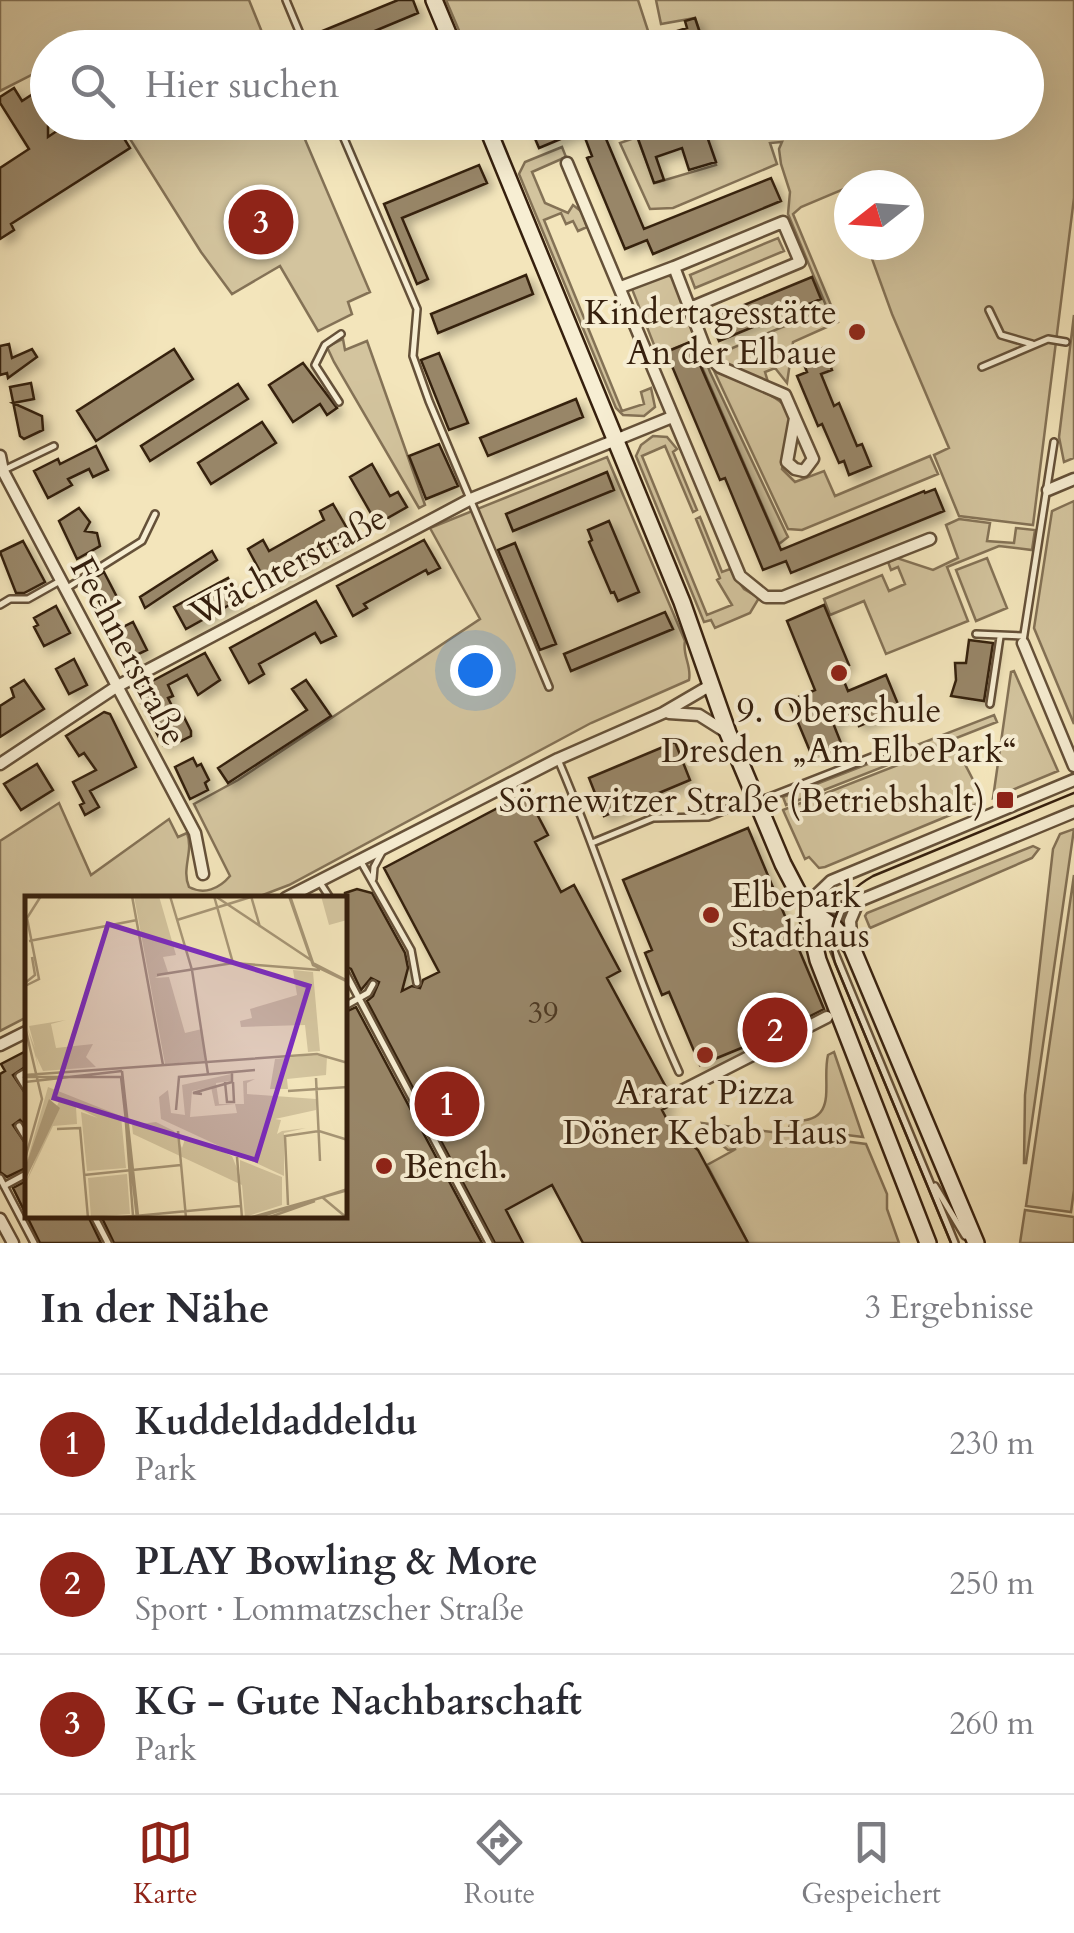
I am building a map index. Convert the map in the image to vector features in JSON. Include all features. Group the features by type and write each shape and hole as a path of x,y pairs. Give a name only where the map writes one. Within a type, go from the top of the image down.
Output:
{"main road":[{"path":"434,0 446,30"},
{"path":"492,140 687,614 728,733 806,906 818,960 928,1243"},
{"path":"806,906 835,928 852,948 973,1243"}],"street":[{"path":"567,163 740,576 766,597 783,597 930,539"},
{"path":"620,287 783,222 800,262 690,308"},
{"path":"674,267 708,356 720,367 785,395 795,418"},
{"name":"Wächterstraße","path":"0,764 116,688 471,499 672,418"},
{"name":"Fechnerstraße","path":"0,456 1,472 195,833 202,874"},
{"path":"1048,490 1074,479"},
{"path":"1023,639 1074,766"},
{"path":"290,896 558,759 663,713 711,685"},
{"path":"663,713 693,712 728,733"},
{"path":"806,906 831,881 1074,780"},
{"path":"806,906 842,908 1074,812"},
{"path":"852,948 850,921 858,902"},
{"path":"674,1095 827,1018"},
{"path":"3,1046 25,1033"},
{"path":"0,1219 13,1243"}],"lane":[{"path":"286,0 298,30"},
{"path":"346,140 416,309 413,356 548,687"},
{"path":"989,310 1001,335 1035,344"},
{"path":"339,402 314,365 325,345 341,334"},
{"path":"982,367 1048,339 1066,342"},
{"path":"976,634 1023,639 1054,442"},
{"path":"1,472 54,446"},
{"path":"0,605 10,598 28,599 62,585 142,541 155,514"},
{"path":"990,704 1000,637"},
{"path":"592,842 653,818 708,817 905,744"},
{"path":"558,759 679,1072"},
{"path":"373,882 374,867 384,848"},
{"path":"360,860 411,950 418,983"},
{"path":"319,880 329,896"},
{"path":"806,906 830,941 955,1243"},
{"path":"836,955 835,928 842,908"},
{"path":"348,978 489,1243"},
{"path":"348,1004 368,993 373,984"},
{"path":"10,1081 25,1073"},
{"path":"19,1076 25,1087"},
{"path":"20,1126 25,1136"},
{"path":"925,1171 973,1243"},
{"path":"4,1186 25,1175"},
{"path":"0,1178 34,1243"},
{"path":"95,1218 108,1243"}],"shaded area":[{"path":"0,0 249,0 261,30 30,30 30,76 0,91"},
{"path":"446,0 638,0 648,30 459,30"},
{"path":"656,0 1074,0 1074,198 1033,525 959,516 934,455 949,448 872,260 924,260 924,170 834,170 834,193 793,214 838,322 793,342 787,383 775,368 765,372 768,382 764,382 724,363 716,355 827,308 788,214 790,192 781,164 782,142 770,143 777,164 673,208 650,209 620,143 638,140 655,183 716,165 708,140 1044,140 1044,30 699,30 695,18 661,24"},
{"path":"131,140 305,140 370,292 348,302 352,314 318,331 280,266 232,294"},
{"path":"562,147 566,157 532,172 545,203 568,213 573,205 582,212 587,227 578,231 573,221 566,224 561,213 544,220 622,411 644,404 641,392 651,388 655,407 644,416 623,415 616,408 519,174 525,162"},
{"path":"778,238 784,251 695,288 690,275"},
{"path":"667,275 674,278 710,372 788,537 779,544 691,342 658,355 632,289"},
{"path":"1074,315 1074,458 1064,462 1059,437"},
{"path":"343,339 345,350 367,341 425,505 419,508 327,347"},
{"path":"709,360 776,399 790,413 791,433 782,469 795,482 824,471 835,496 930,456 938,474 802,530 788,529"},
{"path":"653,436 667,437 677,449 673,452 697,510 693,512 665,446 642,456 707,615 732,605 717,580 720,578 696,519 700,517 722,572 730,569 744,589 759,598 750,613 715,628 711,620 704,622 636,456 641,445"},
{"path":"607,457 685,641 689,680 591,723 289,885 260,896 25,896 25,1018 0,1031 0,841 59,803 91,875 169,819 178,837 187,833 189,887 206,890 221,884 230,876 194,804 238,780 480,619 430,528"},
{"path":"1074,501 1074,724 1034,628 1052,511"},
{"path":"959,519 990,523 987,541 1014,543 1016,528 1035,530 1032,550 999,546 947,567 968,621 886,654 864,601 830,615 824,599 882,575 889,591 905,584 898,567 891,570 888,562 897,558 933,570 958,558 946,525"},
{"path":"987,558 1007,608 976,621 956,570"},
{"path":"1014,671 1058,771 993,798 1011,672"},
{"path":"994,715 997,722 786,805 783,797"},
{"path":"954,743 984,801 825,867 819,868 809,857 805,859 783,810"},
{"path":"1074,829 1024,1163 1025,1095 1053,849 1060,834"},
{"path":"1033,846 1039,849 1032,858 870,928 867,913"},
{"path":"1074,875 1074,1190 1071,1212 1026,1206"},
{"path":"834,1052 863,1137 789,1128 791,1121 807,1120 823,1109 828,1055"},
{"path":"702,1123 866,1144 887,1194 887,1209 899,1243 748,1243 707,1165 736,1149 728,1150 706,1132"},
{"path":"1025,1210 1074,1217 1074,1243 1020,1243"}],"building":[{"path":"398,0 413,0 418,13 377,30 325,30"},
{"path":"695,18 699,30 680,30 687,28 685,21"},
{"path":"14,88 22,101 30,96 30,140 125,140 130,148 11,224 14,230 0,239 0,168 29,149 0,97"},
{"path":"536,140 558,140 539,148"},
{"path":"586,140 607,140 644,229 771,178 781,201 653,254 647,240 625,249 587,158 592,156"},
{"path":"638,140 708,140 716,162 689,170 682,148 656,157 664,180 654,183"},
{"path":"479,165 487,183 402,218 428,279 417,284 384,204"},
{"path":"526,275 533,294 438,333 431,314"},
{"path":"812,277 821,299 719,341 710,319"},
{"path":"690,342 781,550 924,491 935,489 944,511 791,573 786,561 763,570 666,352"},
{"path":"9,344 12,358 32,349 37,357 8,378 7,373 0,375 0,346"},
{"path":"823,348 832,370 821,374 834,406 839,403 857,446 862,444 871,466 849,475 844,461 839,463 822,424 818,426 797,376 807,372 801,357"},
{"path":"174,349 193,379 96,441 77,411"},
{"path":"439,353 468,423 449,430 421,360"},
{"path":"303,363 337,408 327,415 320,404 293,422 269,385"},
{"path":"31,383 34,399 13,403 10,387"},
{"path":"238,384 248,399 150,461 141,446"},
{"path":"576,399 583,417 488,456 480,438"},
{"path":"13,403 42,416 43,430 24,439 20,436"},
{"path":"262,422 276,443 211,484 198,463"},
{"path":"439,444 458,486 426,499 409,456"},
{"path":"96,446 108,470 93,477 89,469 68,479 72,485 48,498 34,471 58,459 60,464"},
{"path":"372,464 390,496 398,492 407,507 377,524 350,477"},
{"path":"607,472 614,490 513,531 506,514"},
{"path":"333,504 352,537 267,584 248,549 263,540 269,551 324,520 320,511"},
{"path":"79,508 90,522 85,531 97,533 100,546 77,559 59,521"},
{"path":"609,521 639,592 618,601 589,542 592,540 588,530"},
{"path":"424,540 440,568 428,574 426,570 364,604 367,608 353,616 337,586"},
{"path":"23,541 45,582 16,593 0,552"},
{"path":"515,543 556,644 540,650 498,550"},
{"path":"212,551 217,560 145,608 140,597"},
{"path":"104,572 120,603 104,611 89,582"},
{"path":"228,578 240,599 186,629 174,607"},
{"path":"316,601 336,636 321,643 315,633 259,664 264,674 249,683 230,648"},
{"path":"824,605 849,665 839,669 848,691 886,675 900,709 859,726 854,714 833,723 841,743 812,756 789,701 815,690 787,621"},
{"path":"56,606 70,633 44,646 34,627 38,625 34,618"},
{"path":"665,612 673,629 571,671 564,654"},
{"path":"133,622 147,650 128,659 115,631"},
{"path":"969,640 993,643 984,701 951,696 956,680 955,663 966,663"},
{"path":"205,653 220,680 198,695 187,675 168,685 173,696 168,698 179,720 184,717 191,736 163,745 138,697 144,693 141,687"},
{"path":"74,659 87,685 69,694 56,669"},
{"path":"24,680 44,709 0,737 0,706 14,697 11,688"},
{"path":"306,680 331,716 228,783 218,768 307,710 292,689"},
{"path":"104,712 110,714 136,767 90,791 99,807 85,815 80,805 84,803 73,782 96,770 84,753 79,756 66,736"},
{"path":"675,742 690,780 604,816 589,778"},
{"path":"193,758 209,780 205,783 208,790 190,799 175,767"},
{"path":"37,764 53,790 21,810 4,784"},
{"path":"526,793 548,835 535,842 561,892 574,885 620,971 607,978 667,1089 662,1100 671,1105 662,1110 679,1142 690,1143 698,1150 748,1243 583,1243 552,1185 506,1210 523,1243 495,1243 367,1001 379,982 371,978 361,990 348,968 345,893 357,889 372,893 405,953 408,968 402,991 412,986 420,988 423,980 439,972 384,868"},
{"name":"Elbepark Stadthaus","path":"748,828 824,1009 700,1065 669,992 662,995 645,953 652,950 623,880"},
{"path":"356,1007 482,1243 114,1243 102,1218 348,1218 348,1011"},
{"path":"25,1052 25,1067 13,1075 25,1093 25,1125 20,1120 13,1125 25,1143 25,1168 7,1177 0,1172 0,1074 5,1071 1,1064"},
{"path":"25,1182 25,1212 13,1188"},
{"path":"28,1218 89,1218 101,1243 40,1243"}],"tram line":[{"path":"951,1243 835,963 833,924 851,892 873,876 1074,793"}],"place":[{"name":"KG - Gute Nachbarschaft","path":"261,222"},
{"name":"Kindertagesstätte An der Elbaue","path":"857,332"},
{"name":"9. Oberschule Dresden „Am ElbePark“","path":"839,673"},
{"name":"Sörnewitzer Straße (Betriebshalt)","path":"1005,800"},
{"name":"Elbepark Stadthaus","path":"711,915"},
{"name":"PLAY Bowling & More","path":"775,1030"},
{"name":"Ararat Pizza Döner Kebab Haus","path":"705,1055"},
{"name":"Kuddeldaddeldu","path":"447,1104"},
{"name":"Bench.","path":"384,1166"}]}
